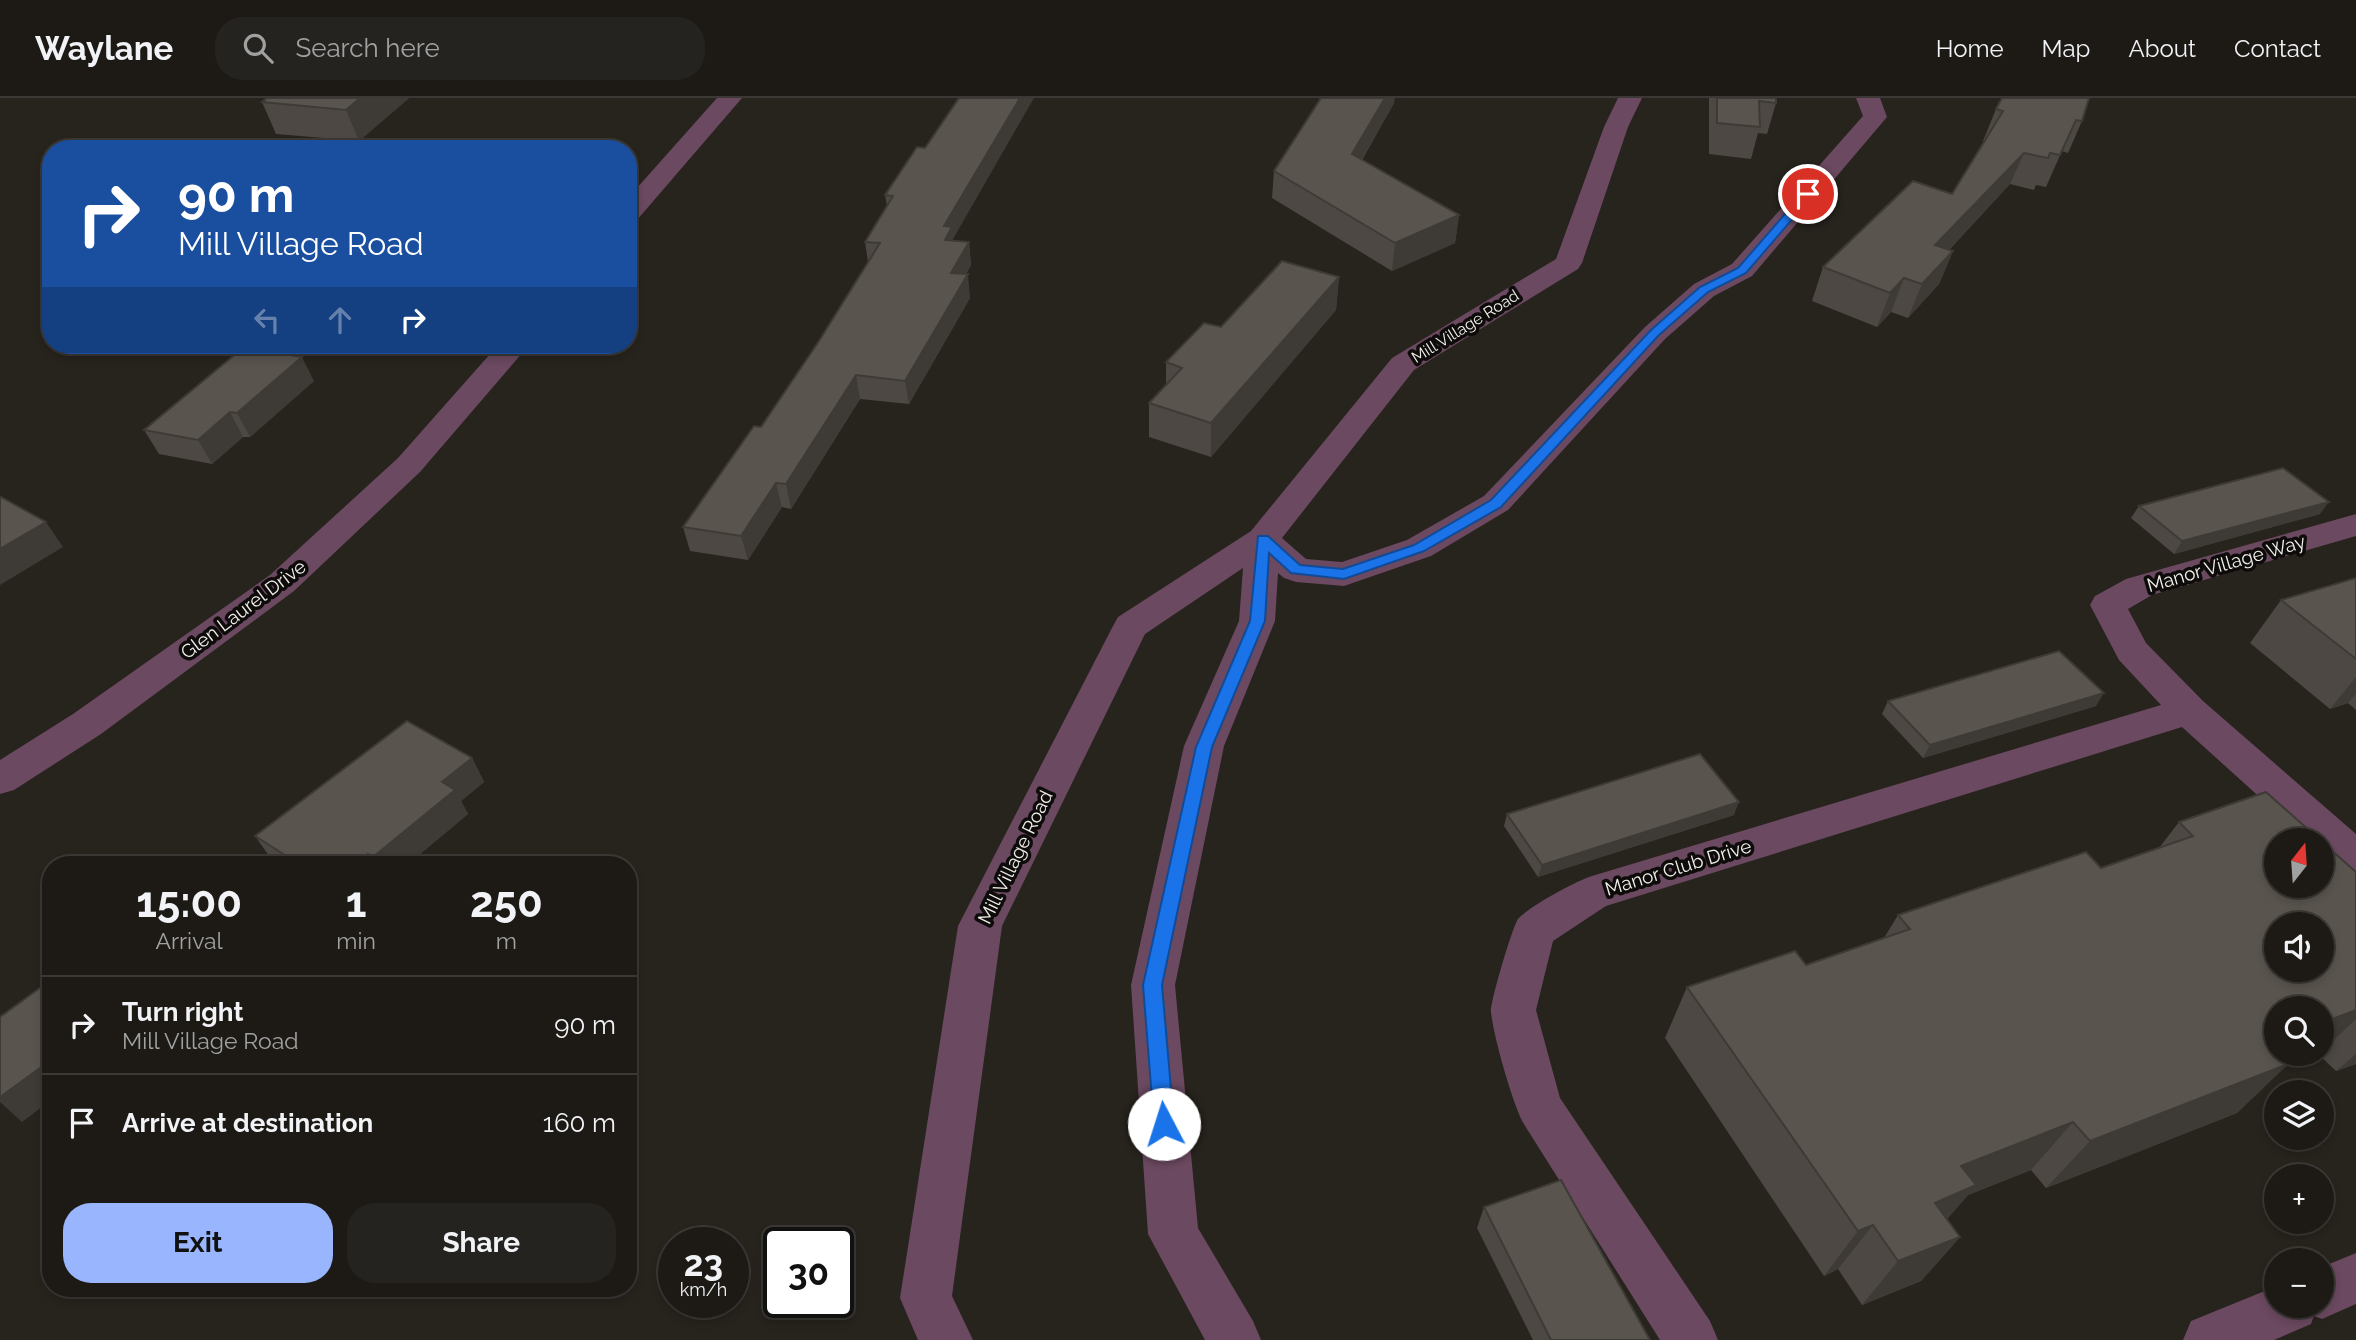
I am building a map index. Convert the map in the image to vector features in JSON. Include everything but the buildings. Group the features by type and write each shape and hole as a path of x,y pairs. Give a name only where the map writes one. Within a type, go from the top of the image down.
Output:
{"street":[{"path":"637,204 730,98"},
{"name":"Mill Village Road","path":"946,1340 926,1298 980,926 1131,626 1263,539 1403,364 1568,263 1616,127 1630,98"},
{"path":"1263,539 1296,570 1344,574 1419,548 1496,503 1655,332 1704,290 1742,270 1875,117 1868,98"},
{"name":"Glen Laurel Drive","path":"0,779 87,724 282,583 410,465 506,354"},
{"name":"Manor Village Way","path":"2189,711 2132,651 2108,605 2139,587 2356,525"},
{"path":"1234,1340 1173,1234 1153,985 1204,747 1257,621 1263,539"},
{"path":"2189,711 2356,859"},
{"name":"Manor Club Drive","path":"1690,1340 1539,1106 1513,1010 1534,931 1592,893 2189,711"},
{"path":"2334,1288 2356,1278"},
{"path":"2210,1340 2264,1318"}],"route":[{"path":"1164,1124 1153,985 1204,747 1257,621 1263,539 1296,570 1344,574 1419,548 1496,503 1655,332 1704,290 1742,270 1808,194"}]}
